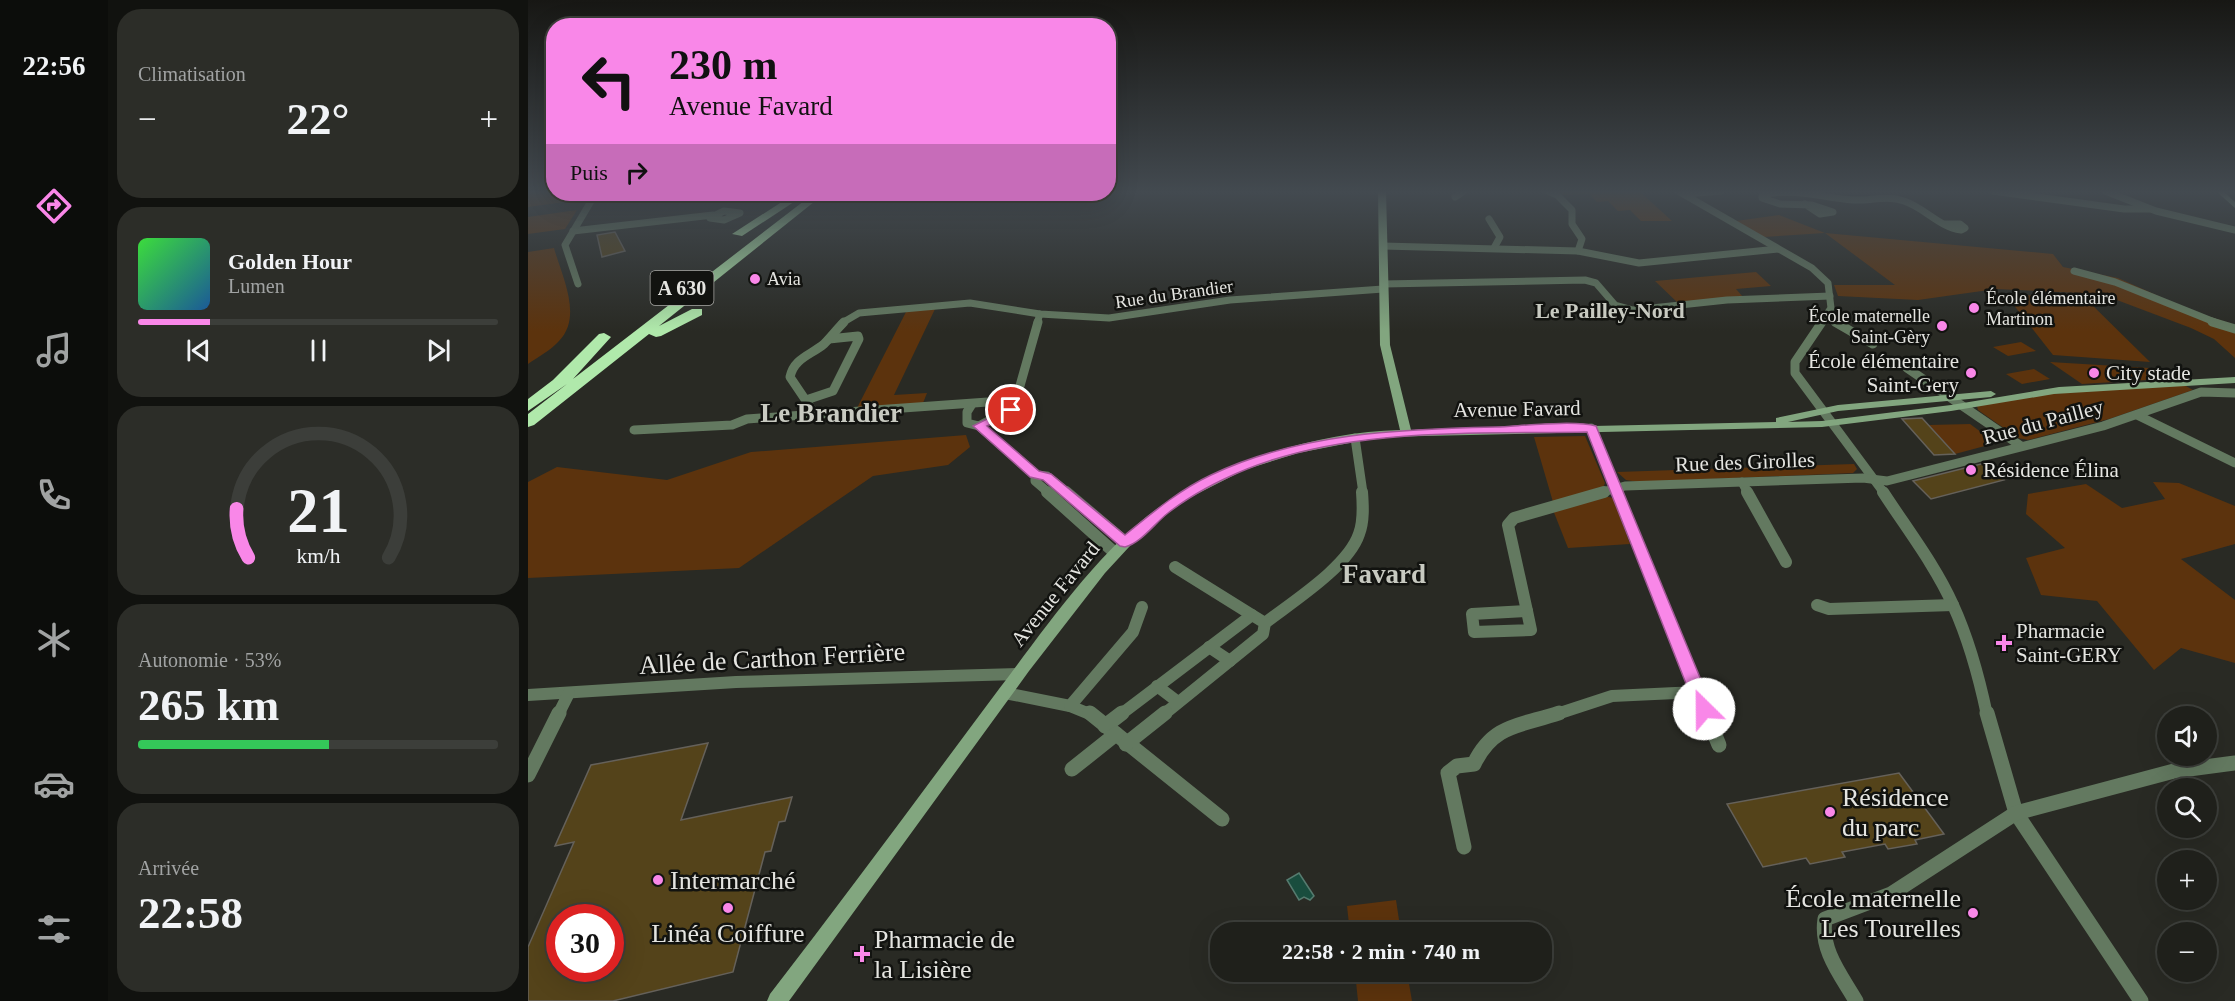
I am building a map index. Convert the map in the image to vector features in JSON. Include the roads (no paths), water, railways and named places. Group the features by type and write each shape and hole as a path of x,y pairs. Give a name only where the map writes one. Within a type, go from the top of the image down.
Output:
{"highway":[{"name":"A 630","path":"528,406 752,238"},
{"name":"A 630","path":"528,422 756,238"},
{"path":"577,384 604,370 667,326 698,312"},
{"path":"559,382 604,337"}],"street":[{"path":"570,238 565,249 578,284"},
{"path":"1383,238 1385,345 1406,432"},
{"path":"1494,248 1500,238"},
{"path":"1578,251 1581,238"},
{"path":"1758,238 1819,273 1828,284 1831,308 1795,362 1796,373 1875,480 1932,567 1953,605 1978,670 1988,718 2016,813 2141,1001"},
{"path":"1383,246 1578,251 1624,261 1649,263 1778,249"},
{"path":"2074,271 2110,279 2195,316 2235,329"},
{"name":"Rue du Brandier","path":"806,400 790,377 791,371 800,360 829,339 842,321 859,313 970,303 1041,315 1109,318 1230,300 1383,286 1584,280 1596,283 1615,305 1633,310 1737,299 1830,296"},
{"path":"979,426 1011,410 1041,315"},
{"path":"1827,317 1873,344"},
{"path":"815,414 806,400 833,391 858,336 829,339"},
{"path":"1907,368 2021,446"},
{"path":"2058,390 2235,380"},
{"path":"2188,382 2201,392 2235,393"},
{"name":"Avenue Favard","path":"1758,425 1822,410 1950,397 2058,390"},
{"name":"Avenue Favard","path":"777,1001 1018,674 1120,548 1164,509 1214,479 1273,456 1355,438 1406,432 1833,422 1963,406 2058,390"},
{"name":"Rue du Pailley","path":"1875,480 1887,481 2137,415 2201,392"},
{"path":"634,430 732,424 747,419 1016,400"},
{"path":"972,404 967,423 979,426 1035,475 1035,481 1120,548"},
{"path":"2137,415 2235,463"},
{"path":"1591,428 1719,745"},
{"path":"1072,769 1116,735 1178,702 1263,634 1265,623 1348,553 1359,534 1362,513 1355,438"},
{"name":"Rue des Girolles","path":"1527,611 1509,521 1625,486 1875,480"},
{"path":"1742,482 1786,562"},
{"path":"1175,567 1265,623"},
{"path":"1817,604 1829,609 1953,605"},
{"path":"1070,705 1133,632 1142,607"},
{"path":"1527,611 1531,630 1474,632 1472,614 1527,611"},
{"path":"1116,735 1157,686 1252,615"},
{"path":"1209,647 1230,661"},
{"name":"Allée de Carthon Ferrière","path":"528,695 736,682 980,673 1018,674"},
{"path":"1157,686 1178,702"},
{"path":"1464,847 1449,773 1457,766 1474,764 1482,747 1494,734 1612,696 1697,692"},
{"path":"528,775 569,693"},
{"path":"1005,693 1070,705 1089,713 1222,819"},
{"path":"1856,1001 1823,941 1821,930 1824,920 1891,894 2016,813 2174,771 2235,763"}],"place":[{"name":"Avia","path":"755,279"},
{"name":"École élémentaire Martinon","path":"1974,308"},
{"name":"École maternelle Saint-Gèry","path":"1942,326"},
{"name":"École élémentaire Saint-Gery","path":"1971,373"},
{"name":"City stade","path":"2094,373"},
{"name":"Résidence Élina","path":"1971,470"},
{"name":"Pharmacie Saint-GERY","path":"2004,643"},
{"name":"Résidence du parc","path":"1830,812"},
{"name":"Intermarché","path":"658,880"},
{"name":"Linéa Coiffure","path":"728,908"},
{"name":"École maternelle Les Tourelles","path":"1973,913"},
{"name":"Pharmacie de la Lisière","path":"862,954"}],"district":[{"name":"Le Pailley-Nord","path":"1610,310"},
{"name":"Le Brandier","path":"831,413"},
{"name":"Favard","path":"1384,574"}]}
